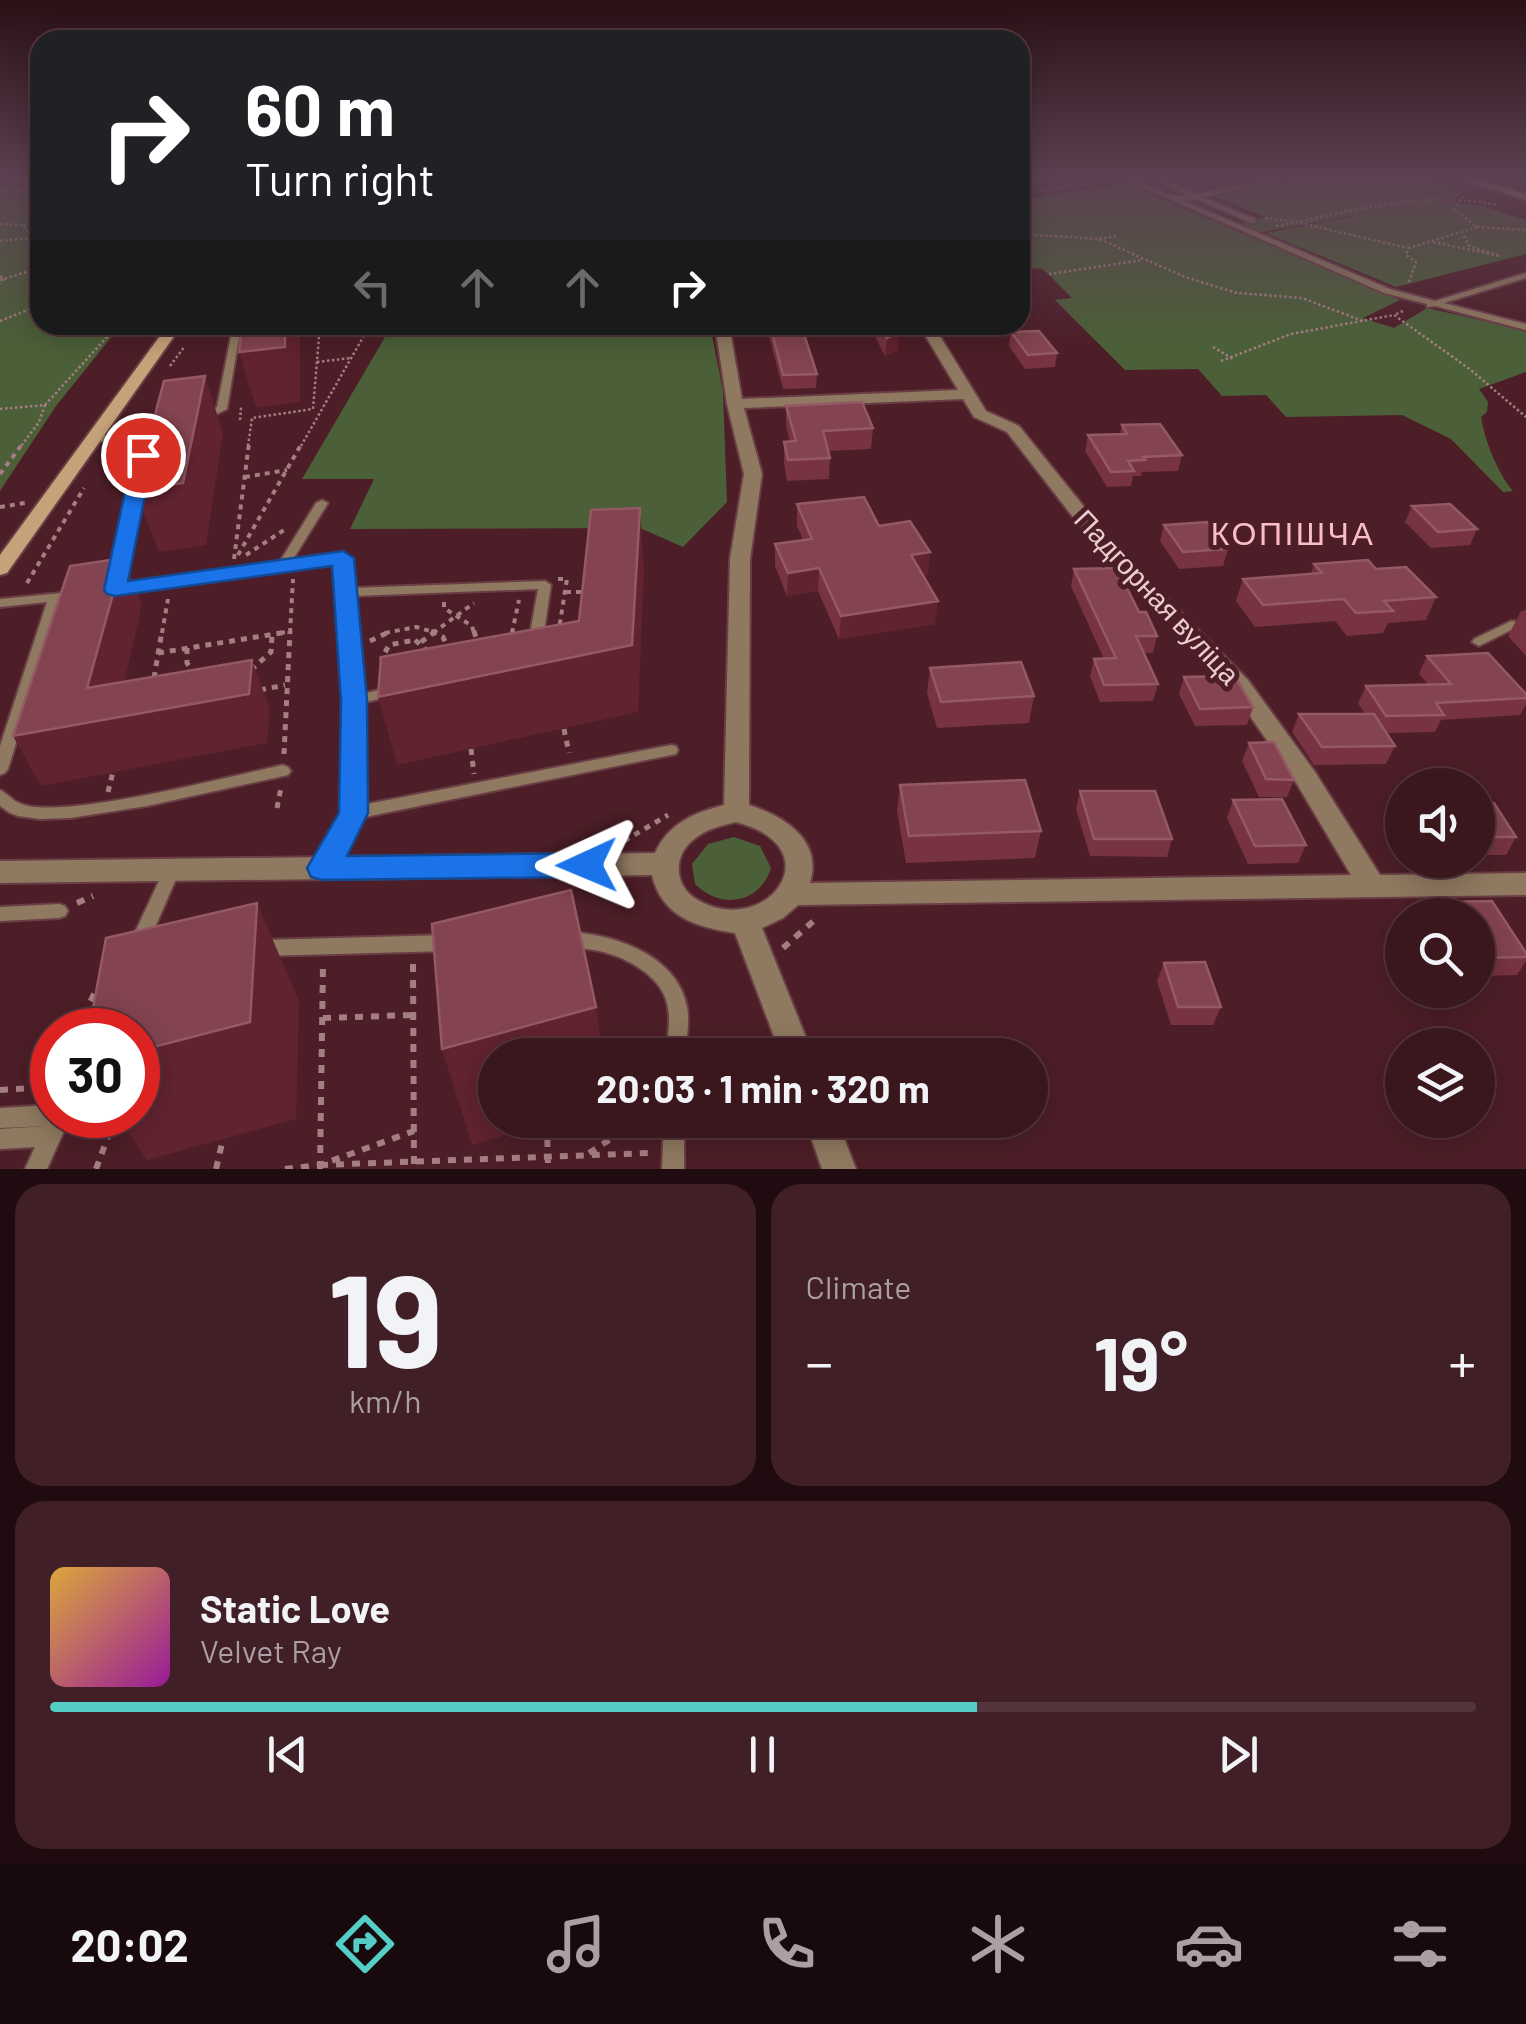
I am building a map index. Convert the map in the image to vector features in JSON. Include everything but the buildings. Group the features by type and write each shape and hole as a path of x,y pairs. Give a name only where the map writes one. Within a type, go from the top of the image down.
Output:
{"main road":[{"path":"0,570 168,335"}],"street":[{"path":"724,335 735,404 753,474 740,559 736,812"},
{"name":"Падгорная вуліца","path":"932,335 980,414 1013,429 1111,553 1240,685 1296,764 1372,886"},
{"path":"735,404 966,394"},
{"path":"736,812 762,817 784,830 798,849 801,872 792,894 780,906 746,921 714,920 686,908 668,888 664,864 670,843 687,826 710,815 736,812"},
{"path":"1,874 664,864"},
{"path":"792,894 1526,884"},
{"path":"746,921 791,1038"},
{"path":"827,1138 838,1169"}],"lane":[{"path":"1252,234 1387,291 1526,327"},
{"path":"1430,305 1526,274"},
{"path":"194,421 222,409 235,335"},
{"path":"96,439 147,436 179,426"},
{"path":"115,590 147,436"},
{"path":"283,569 322,503"},
{"path":"100,592 343,558 354,700 354,813 346,833 322,868"},
{"path":"346,592 546,586 532,664"},
{"path":"0,604 85,594"},
{"path":"0,769 54,598"},
{"path":"1479,642 1511,624 1526,626"},
{"path":"354,700 408,689"},
{"path":"354,813 671,750"},
{"path":"0,796 17,810 85,811 283,771"},
{"path":"154,951 134,952 172,870"},
{"path":"0,914 59,911"},
{"path":"550,940 590,940 630,954 659,974 677,1002 676,1038"},
{"path":"233,949 470,942"},
{"path":"0,1118 30,1120"},
{"path":"0,1139 30,1130"},
{"path":"36,1169 49,1138"},
{"path":"673,1169 674,1138"}],"path":[{"path":"1348,234 1409,248"},
{"path":"1429,242 1500,256 1469,246 1463,234"},
{"path":"1030,235 1099,239 1118,236"},
{"path":"0,241 30,238"},
{"path":"1099,239 1144,260 1237,293 1302,298 1362,322"},
{"path":"1048,274 1144,260"},
{"path":"1,279 30,271"},
{"path":"0,321 30,309"},
{"path":"1221,362 1291,334 1394,315"},
{"path":"0,474 39,422 45,405 108,335"},
{"path":"163,375 194,335"},
{"path":"313,409 319,335"},
{"path":"234,564 364,335"},
{"path":"1213,346 1233,358"},
{"path":"317,362 351,358"},
{"path":"0,409 45,405"},
{"path":"234,564 252,418 323,407"},
{"path":"245,476 287,470"},
{"path":"23,593 35,565 86,486"},
{"path":"0,507 34,501"},
{"path":"234,564 282,528 307,526"},
{"path":"277,808 283,771 292,581 296,572 283,569"},
{"path":"521,593 509,649 558,638 567,578 546,586"},
{"path":"152,690 172,581"},
{"path":"546,586 565,592 596,592"},
{"path":"463,651 424,653 416,662 402,666 388,665 382,658 384,650 395,642 420,642 486,594"},
{"path":"444,596 444,608 472,626 477,650"},
{"path":"366,630 366,644 408,627 436,631 448,644 448,652"},
{"path":"158,653 288,632"},
{"path":"247,672 271,652 272,634"},
{"path":"420,642 424,653"},
{"path":"187,648 191,672 204,678"},
{"path":"246,692 285,686"},
{"path":"564,728 572,770"},
{"path":"470,749 476,788"},
{"path":"108,793 124,789"},
{"path":"783,948 822,915 842,914 838,893"},
{"path":"413,959 414,1165"},
{"path":"308,962 341,961"},
{"path":"320,1167 324,962"},
{"path":"88,1008 99,984"},
{"path":"323,1018 413,1014"},
{"path":"0,1090 30,1088"},
{"path":"320,1167 414,1131"},
{"path":"96,1169 107,1138"},
{"path":"547,1138 548,1169"},
{"path":"587,1155 613,1138"},
{"path":"285,1169 651,1153 652,1138"},
{"path":"216,1169 222,1139"}],"green space":[{"path":"0,234 30,234 30,335 113,335 56,406 0,491"},
{"path":"1030,234 1243,234 1400,300 1363,318 1394,328 1427,308 1526,330 1526,372 1479,389 1488,402 1487,412 1481,417 1489,447 1513,491 1503,492 1451,439 1402,415 1286,417 1266,395 1222,396 1198,369 1125,370 1055,300 1072,298 1043,269 1030,268"},
{"path":"1267,234 1526,234 1526,254 1396,287"},
{"path":"386,335 712,335 723,391 727,502 683,547 640,528 350,529 374,479 302,479"},
{"path":"734,837 760,846 771,868 766,880 749,896 716,898 695,884 692,864 708,844"}],"district":[{"name":"КОПІШЧА","path":"1293,534"}],"route":[{"path":"143,455 115,590 343,558 354,700 354,813 346,833 322,868 587,865"}]}
